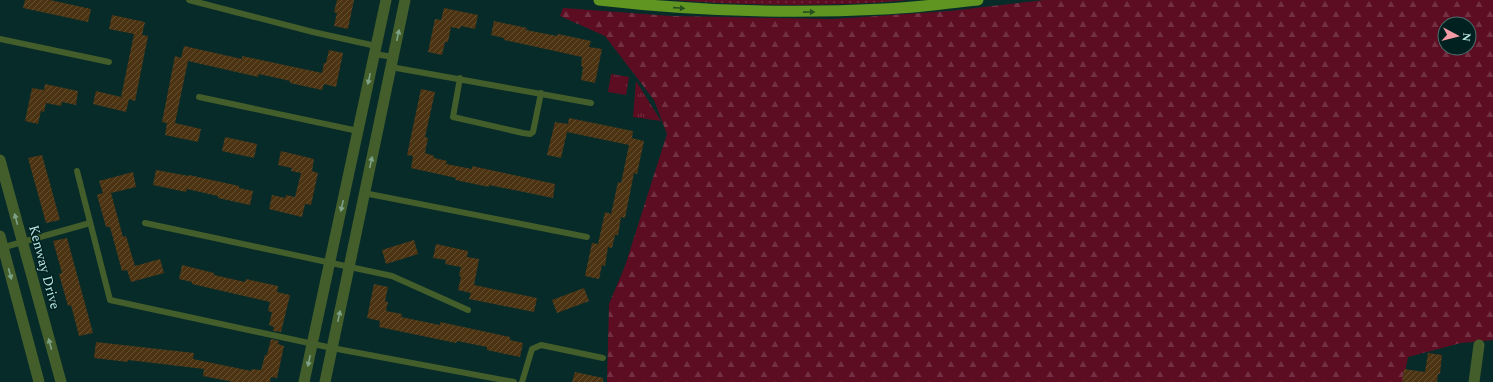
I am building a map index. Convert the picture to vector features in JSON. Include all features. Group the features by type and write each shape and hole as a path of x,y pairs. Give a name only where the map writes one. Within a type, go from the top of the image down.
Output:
{"main road":[{"path":"599,0 688,9 774,12 886,9 978,0"}],"street":[{"path":"304,382 386,0"},
{"path":"325,382 405,0"},
{"name":"Kenway Drive","path":"0,160 61,382"},
{"path":"1,244 38,382"},
{"path":"1474,382 1479,345"}],"lane":[{"path":"189,0 313,32 375,50 392,62 460,78 592,103"},
{"path":"0,39 109,62"},
{"path":"460,78 453,117 523,133 530,134 533,132 541,93"},
{"path":"199,96 358,131"},
{"path":"77,171 110,300 312,344 514,382"},
{"path":"364,193 587,237"},
{"path":"1,244 22,242 90,223"},
{"path":"145,223 392,276 468,310"},
{"path":"522,382 532,349 541,345 603,358"}],"green space":[{"path":"673,0 909,0 850,4 791,5 732,4"},
{"path":"1044,0 1493,0 1493,340 1461,343 1408,357 1403,382 607,382 609,304 625,266 667,134 654,100 605,36 560,16 563,8 672,16 833,19 950,11"},
{"path":"611,74 629,77 626,95 608,92"},
{"path":"636,81 661,121 633,117"}],"building":[{"path":"25,0 50,0 91,9 88,22 23,8"},
{"path":"337,0 354,0 348,29 334,26 337,13 334,12"},
{"path":"444,8 478,15 475,29 461,26 460,29 451,27 448,42 445,42 442,55 428,52 435,19 441,20"},
{"path":"112,15 145,22 142,35 148,36 135,101 129,99 126,112 93,104 96,91 121,97 134,34 109,29"},
{"path":"494,21 527,28 526,30 557,36 558,34 591,41 589,47 602,49 595,83 581,80 583,67 581,66 582,57 504,40 504,38 491,35"},
{"path":"184,46 242,59 242,56 322,73 329,50 343,53 336,87 324,84 322,90 259,74 258,77 188,61 175,123 201,129 198,142 165,135 167,123 162,122 175,56 181,58"},
{"path":"45,84 78,91 76,105 62,102 61,106 46,103 44,112 41,111 38,124 25,121 32,88 44,90"},
{"path":"421,89 435,92 425,137 428,138 425,153 434,156 434,158 447,161 446,164 472,169 472,166 555,184 553,198 489,185 489,187 455,180 456,178 411,168 413,156 407,155"},
{"path":"569,118 633,131 632,138 644,141 637,174 634,173 625,218 621,217 618,235 615,235 612,248 608,247 605,266 602,265 599,279 585,276 592,243 598,244 605,212 611,214 618,182 621,183 629,145 567,132 561,158 547,155 555,122 568,124"},
{"path":"225,137 257,144 254,158 222,151"},
{"path":"281,151 314,159 312,171 318,173 311,205 305,204 302,217 269,209 272,195 285,198 286,195 295,197 301,173 291,171 292,168 278,165"},
{"path":"42,155 60,220 46,223 28,158"},
{"path":"156,170 189,175 239,186 239,188 253,191 250,205 187,189 186,192 153,185"},
{"path":"133,172 136,187 111,193 123,237 126,236 135,266 160,259 164,273 131,282 127,270 122,271 110,227 106,227 97,195 103,193 99,181"},
{"path":"67,238 93,333 79,336 71,305 68,306 59,274 62,273 53,241"},
{"path":"414,240 418,254 386,264 382,250"},
{"path":"436,244 468,251 467,257 479,259 474,285 537,298 534,312 469,299 471,293 458,290 461,277 459,276 461,267 445,264 446,260 433,258"},
{"path":"182,265 214,273 214,275 245,282 246,279 278,286 277,292 290,295 281,332 273,331 274,327 269,325 272,312 268,311 270,302 192,284 192,282 179,279"},
{"path":"374,284 388,287 385,301 388,302 386,311 402,314 401,317 440,325 440,322 510,337 510,340 523,343 520,357 487,350 487,347 457,341 456,343 379,327 380,321 367,318"},
{"path":"584,288 589,301 557,313 552,300"},
{"path":"271,339 279,341 278,344 284,346 277,378 271,377 270,382 233,382 203,376 204,369 128,360 128,362 94,358 96,342 194,353 193,359 251,371 252,369 261,370"},
{"path":"1428,353 1442,355 1440,374 1438,374 1437,382 1402,382 1404,369 1425,372"},
{"path":"575,372 603,378 603,382 572,382"}]}
